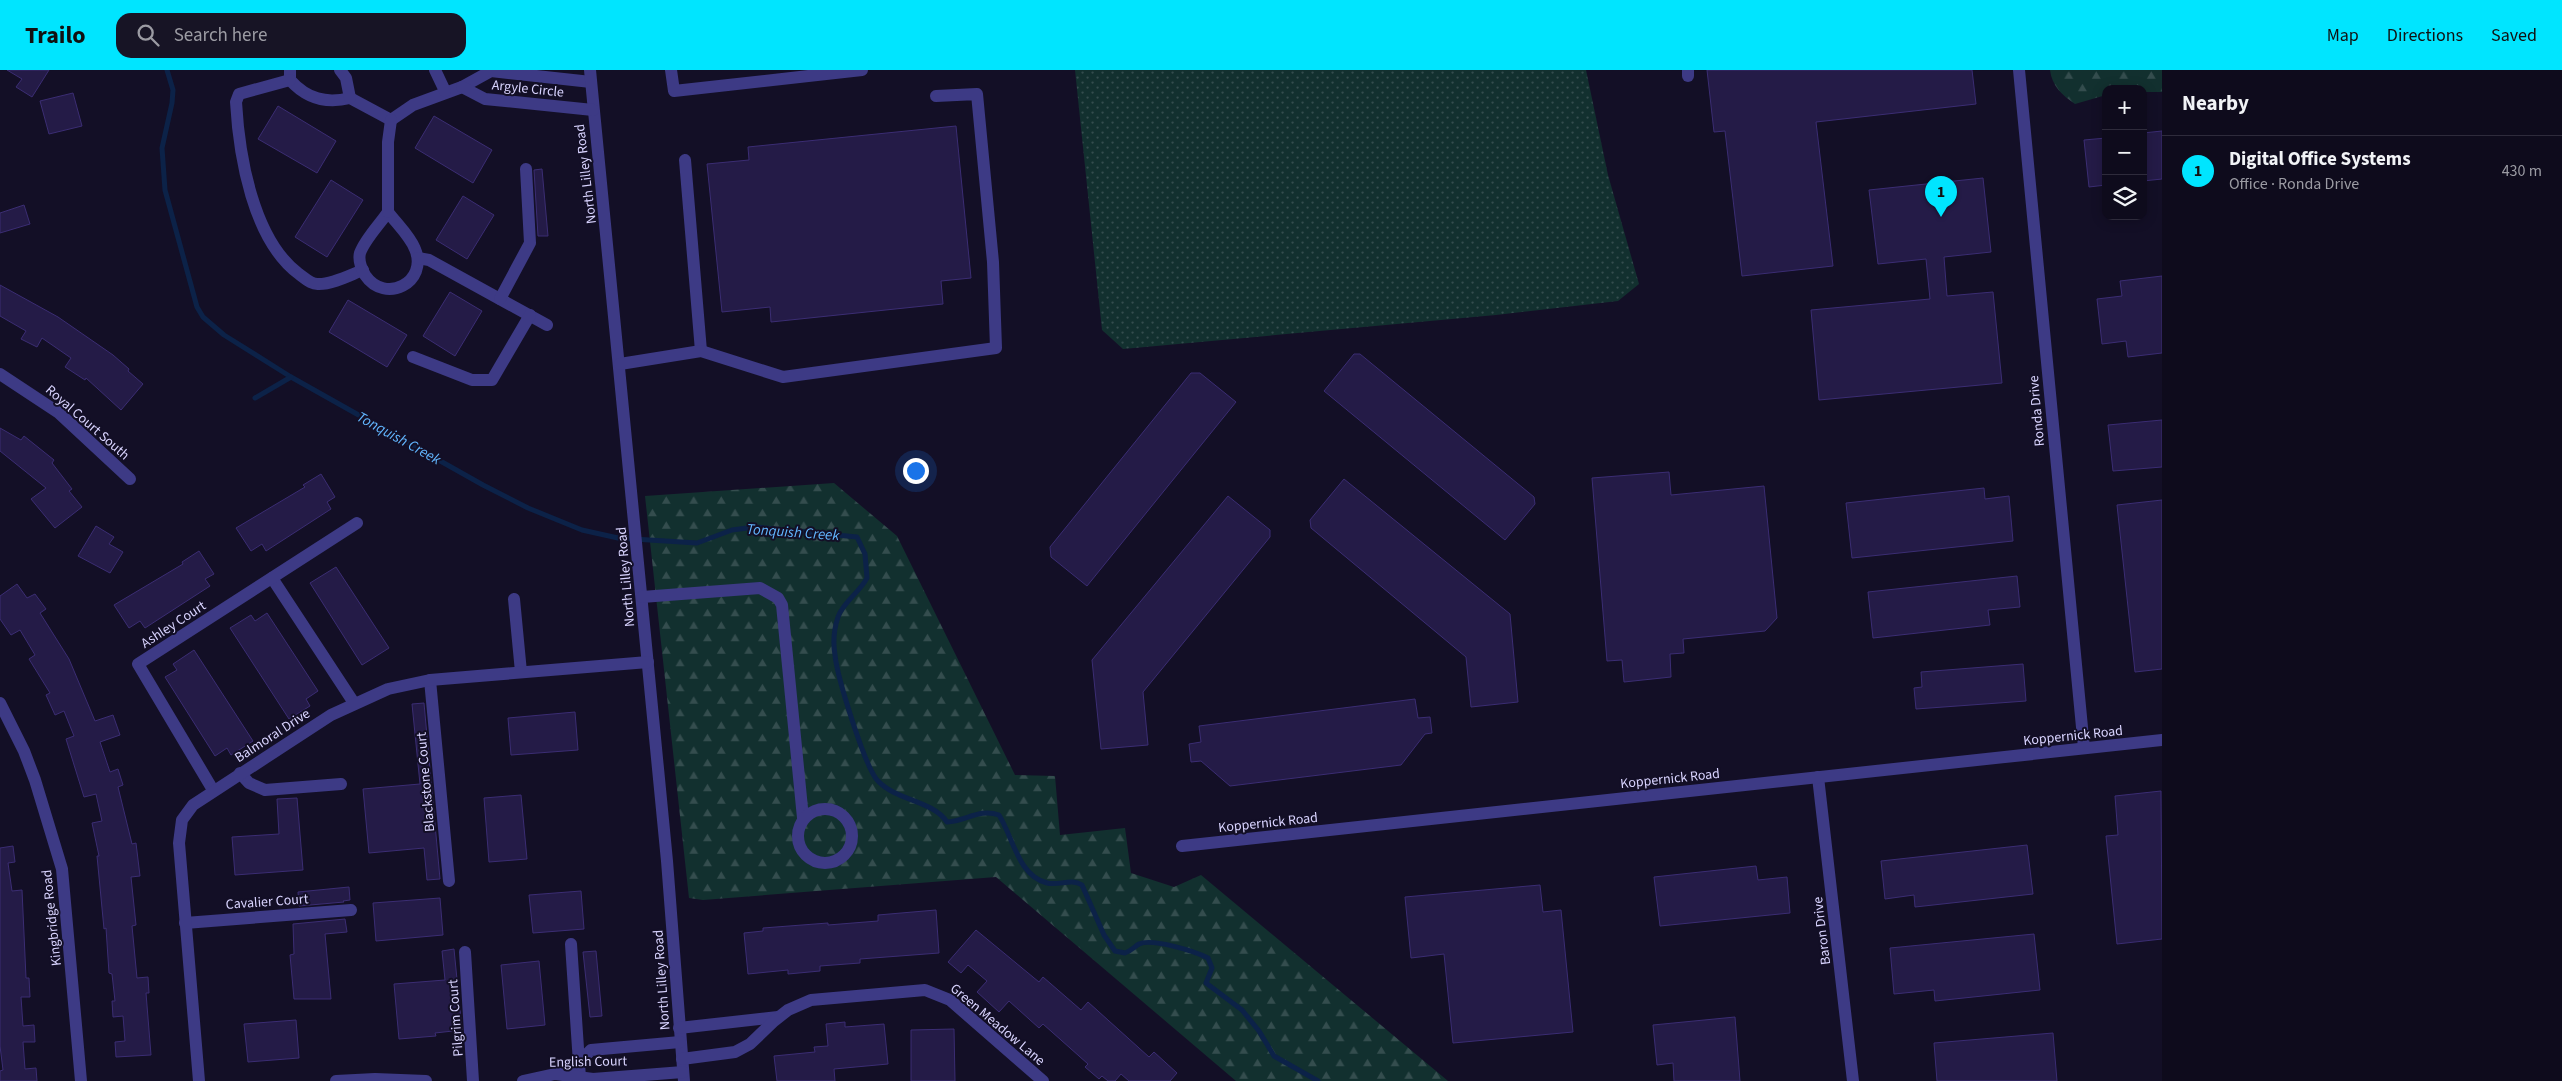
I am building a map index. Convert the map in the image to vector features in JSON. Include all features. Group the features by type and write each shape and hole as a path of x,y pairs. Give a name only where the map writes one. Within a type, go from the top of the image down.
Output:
{"street":[{"path":"340,70 346,78 350,98"},
{"path":"434,70 445,92"},
{"path":"671,70 674,91 862,70"},
{"name":"Ronda Drive","path":"2018,70 2084,748"},
{"name":"Argyle Circle","path":"391,120 413,105 462,87 491,72 591,76"},
{"path":"363,270 319,284 312,283 291,268 256,215 249,188 236,102 239,94 290,75 300,92 313,98 335,102 350,98 391,120 388,142 388,212 360,253 360,263 369,280 378,287 397,289 411,281 416,270 418,258 415,247 388,212"},
{"name":"North Lilley Road","path":"591,76 667,861 683,1071"},
{"name":"Argyle Circle","path":"462,87 486,99 593,110"},
{"path":"620,364 701,351 783,377 996,348 993,262 977,94 936,96"},
{"path":"685,160 701,351"},
{"path":"500,299 530,243 526,169"},
{"path":"418,258 429,260 547,324"},
{"path":"413,357 472,380 492,380 530,315"},
{"name":"Royal Court South","path":"0,374 59,413 130,479"},
{"name":"Ashley Court","path":"213,790 138,664 357,523"},
{"path":"272,578 354,703"},
{"path":"642,598 760,588 778,598 782,605 803,818 799,827 799,843 809,858 826,863 843,856 848,850 852,833 844,818 837,813 820,810 803,818"},
{"path":"514,599 521,672"},
{"name":"Balmoral Drive","path":"199,1081 179,833 187,812 213,790 331,714 388,689 430,680 648,662"},
{"name":"Blackstone Court","path":"430,680 449,881"},
{"name":"Kingbridge Road","path":"0,703 24,751 35,780 62,869 81,1081"},
{"name":"Koppernick Road","path":"1182,846 2162,740"},
{"path":"240,773 249,783 265,790 340,784"},
{"name":"Baron Drive","path":"1818,778 1853,1081"},
{"name":"Cavalier Court","path":"185,923 351,910"},
{"path":"571,944 580,1078"},
{"name":"Pilgrim Court","path":"465,952 474,1081"},
{"name":"Green Meadow Lane","path":"683,1071 735,1052 750,1044 778,1017 811,1000 925,990 950,1000 1041,1081"},
{"path":"679,1028 778,1017"},
{"path":"555,1074 580,1061 591,1050 680,1042"},
{"name":"English Court","path":"523,1081 555,1074 592,1079 683,1071"},
{"path":"336,1081 426,1081"}],"green space":[{"path":"1075,70 1586,70 1608,175 1639,284 1618,301 1496,315 1123,349 1102,330"},
{"path":"2050,70 2162,70 2162,92 2147,92 2147,85 2102,85 2102,96 2075,104 2058,90"},
{"path":"834,483 897,536 1015,775 1055,776 1060,835 1125,828 1131,873 1174,887 1201,875 1448,1081 1236,1081 996,877 703,900 689,898 645,496"}],"building":[{"path":"7,70 49,70 32,97 16,87 22,79"},
{"path":"1707,70 1972,70 1976,104 1816,122 1833,266 1742,276 1725,131 1714,132"},
{"path":"73,93 82,126 49,134 40,101"},
{"path":"278,106 336,141 317,173 258,139"},
{"path":"434,116 492,150 473,183 415,148"},
{"path":"956,126 971,278 941,281 943,304 771,322 770,307 722,312 707,164 749,160 748,147"},
{"path":"2162,131 2162,179 2147,181 2147,133"},
{"path":"2102,138 2102,185 2089,187 2084,140"},
{"path":"542,169 548,236 538,236 534,170"},
{"path":"1983,178 1991,252 1944,257 1947,296 1993,292 2002,383 1819,400 1811,310 1930,299 1926,259 1878,264 1869,190"},
{"path":"331,180 363,200 327,257 295,237"},
{"path":"463,196 494,215 467,259 436,240"},
{"path":"24,205 30,224 0,233 0,213"},
{"path":"2162,276 2162,353 2128,357 2126,341 2102,344 2097,299 2122,296 2120,281"},
{"path":"0,285 58,317 113,355 129,369 128,371 143,384 121,410 86,378 85,380 65,367 71,358 42,338 37,347 21,339 26,331 0,316"},
{"path":"450,292 482,311 455,356 423,336"},
{"path":"348,300 407,335 387,367 329,332"},
{"path":"1354,354 1360,354 1534,497 1535,504 1505,540 1324,391"},
{"path":"1191,373 1200,373 1236,402 1087,586 1051,557 1050,547"},
{"path":"2162,420 2162,467 2113,471 2108,425"},
{"path":"0,428 21,440 24,436 54,460 52,463 72,489 69,491 82,507 55,528 31,499 46,488 0,451"},
{"path":"1669,472 1671,495 1764,486 1777,618 1765,631 1683,639 1684,653 1670,654 1671,677 1624,682 1622,660 1607,661 1592,478"},
{"path":"321,474 335,497 327,502 331,509 266,551 262,544 251,551 236,528 305,487 303,485"},
{"path":"1344,479 1510,614 1518,702 1471,707 1466,657 1311,528 1310,520"},
{"path":"1984,488 1985,499 2009,496 2013,541 1852,558 1846,503"},
{"path":"1228,496 1270,530 1270,537 1143,692 1148,745 1101,749 1092,660"},
{"path":"2162,500 2162,669 2135,672 2117,505"},
{"path":"96,526 114,537 109,544 123,552 110,573 78,556"},
{"path":"199,551 214,574 205,579 210,586 145,628 140,621 129,628 114,605 183,564 182,562"},
{"path":"336,567 389,648 362,665 310,583"},
{"path":"2017,576 2020,607 1988,610 1990,625 1873,638 1868,592"},
{"path":"17,584 27,598 35,594 46,609 40,613 69,659 95,721 113,715 120,735 100,742 110,772 118,769 123,785 118,787 132,844 136,843 140,876 131,877 136,925 132,926 137,978 148,977 149,993 146,993 151,1055 116,1057 115,1042 125,1041 123,1016 113,1017 112,1001 115,1001 112,974 109,973 106,928 104,929 97,856 99,856 92,823 102,821 96,794 84,797 66,739 74,736 64,711 55,715 46,695 50,693 29,659 35,655 20,630 11,635 0,619 0,596"},
{"path":"267,613 318,691 306,699 310,706 289,719 230,628 251,615 255,621"},
{"path":"194,650 253,741 231,755 227,748 215,756 165,677 177,670 173,664"},
{"path":"2023,664 2026,701 1916,709 1914,688 1922,687 1921,672"},
{"path":"1415,699 1418,718 1430,717 1432,733 1425,734 1401,765 1230,786 1201,761 1191,762 1189,744 1201,742 1199,726"},
{"path":"424,703 440,879 427,880 424,848 369,853 363,789 420,784 412,704"},
{"path":"575,712 578,750 511,755 508,718"},
{"path":"2161,791 2162,939 2117,944 2106,836 2118,835 2115,796"},
{"path":"521,795 527,859 489,862 484,798"},
{"path":"297,798 303,870 235,875 232,837 279,834 277,799"},
{"path":"2027,845 2033,894 1915,907 1914,895 1885,899 1881,861"},
{"path":"13,846 15,862 8,863 12,891 22,890 26,978 29,978 30,997 21,997 23,1026 34,1025 35,1042 23,1042 25,1069 36,1068 37,1081 0,1081 0,1071 3,1070 0,1046 0,848"},
{"path":"1756,866 1758,880 1787,877 1790,913 1660,926 1654,877"},
{"path":"1540,885 1543,912 1561,910 1573,1032 1453,1043 1444,954 1411,958 1405,897"},
{"path":"349,887 350,900 299,906 298,892"},
{"path":"581,891 584,929 533,933 529,895"},
{"path":"440,898 443,935 376,941 373,903"},
{"path":"936,910 939,953 860,959 860,963 820,966 820,971 788,974 788,970 748,974 744,933 763,931 763,928 878,921 878,915"},
{"path":"345,919 347,932 325,934 331,999 294,999 290,955 294,954 293,924"},
{"path":"976,930 1039,982 1043,977 1081,1010 1088,1002 1149,1057 1154,1052 1177,1073 1170,1081 1129,1081 1121,1074 1115,1081 1108,1081 1102,1076 1099,1079 1085,1067 1088,1064 1043,1024 1039,1028 1009,1001 999,1012 977,992 987,981 968,965 961,973 948,962"},
{"path":"2034,934 2040,990 1935,1001 1934,990 1894,994 1890,948"},
{"path":"454,949 462,1030 435,1033 436,1036 399,1039 394,984 445,980 442,951"},
{"path":"596,951 602,1016 590,1017 583,952"},
{"path":"539,961 545,1025 507,1029 501,965"},
{"path":"1735,1017 1740,1081 1674,1081 1673,1063 1657,1065 1653,1025"},
{"path":"296,1020 299,1058 248,1062 244,1024"},
{"path":"845,1022 845,1027 884,1024 888,1064 834,1069 835,1081 777,1081 774,1056 815,1052 814,1047 828,1046 826,1024"},
{"path":"954,1029 955,1081 911,1081 911,1030"},
{"path":"2053,1033 2057,1081 1937,1081 1934,1043"}],"waterway":[{"name":"Tonquish Creek","path":"167,70 173,90 162,148 165,190 197,307 203,317 224,335 291,377 483,485 528,508 582,530 618,538 697,543 732,530 755,527 857,537 865,554 867,578 840,612 835,631 834,650 852,721 866,759 878,781 895,793 933,809 947,822 986,813 999,815 1017,855 1029,873 1047,883 1074,882 1082,885 1104,935 1115,951 1125,953 1139,944 1153,943 1183,949 1208,958 1212,968 1206,983 1242,1010 1259,1031 1274,1056 1318,1081"},
{"path":"255,398 291,377"}],"place":[{"name":"Digital Office Systems","path":"1941,217"}]}
